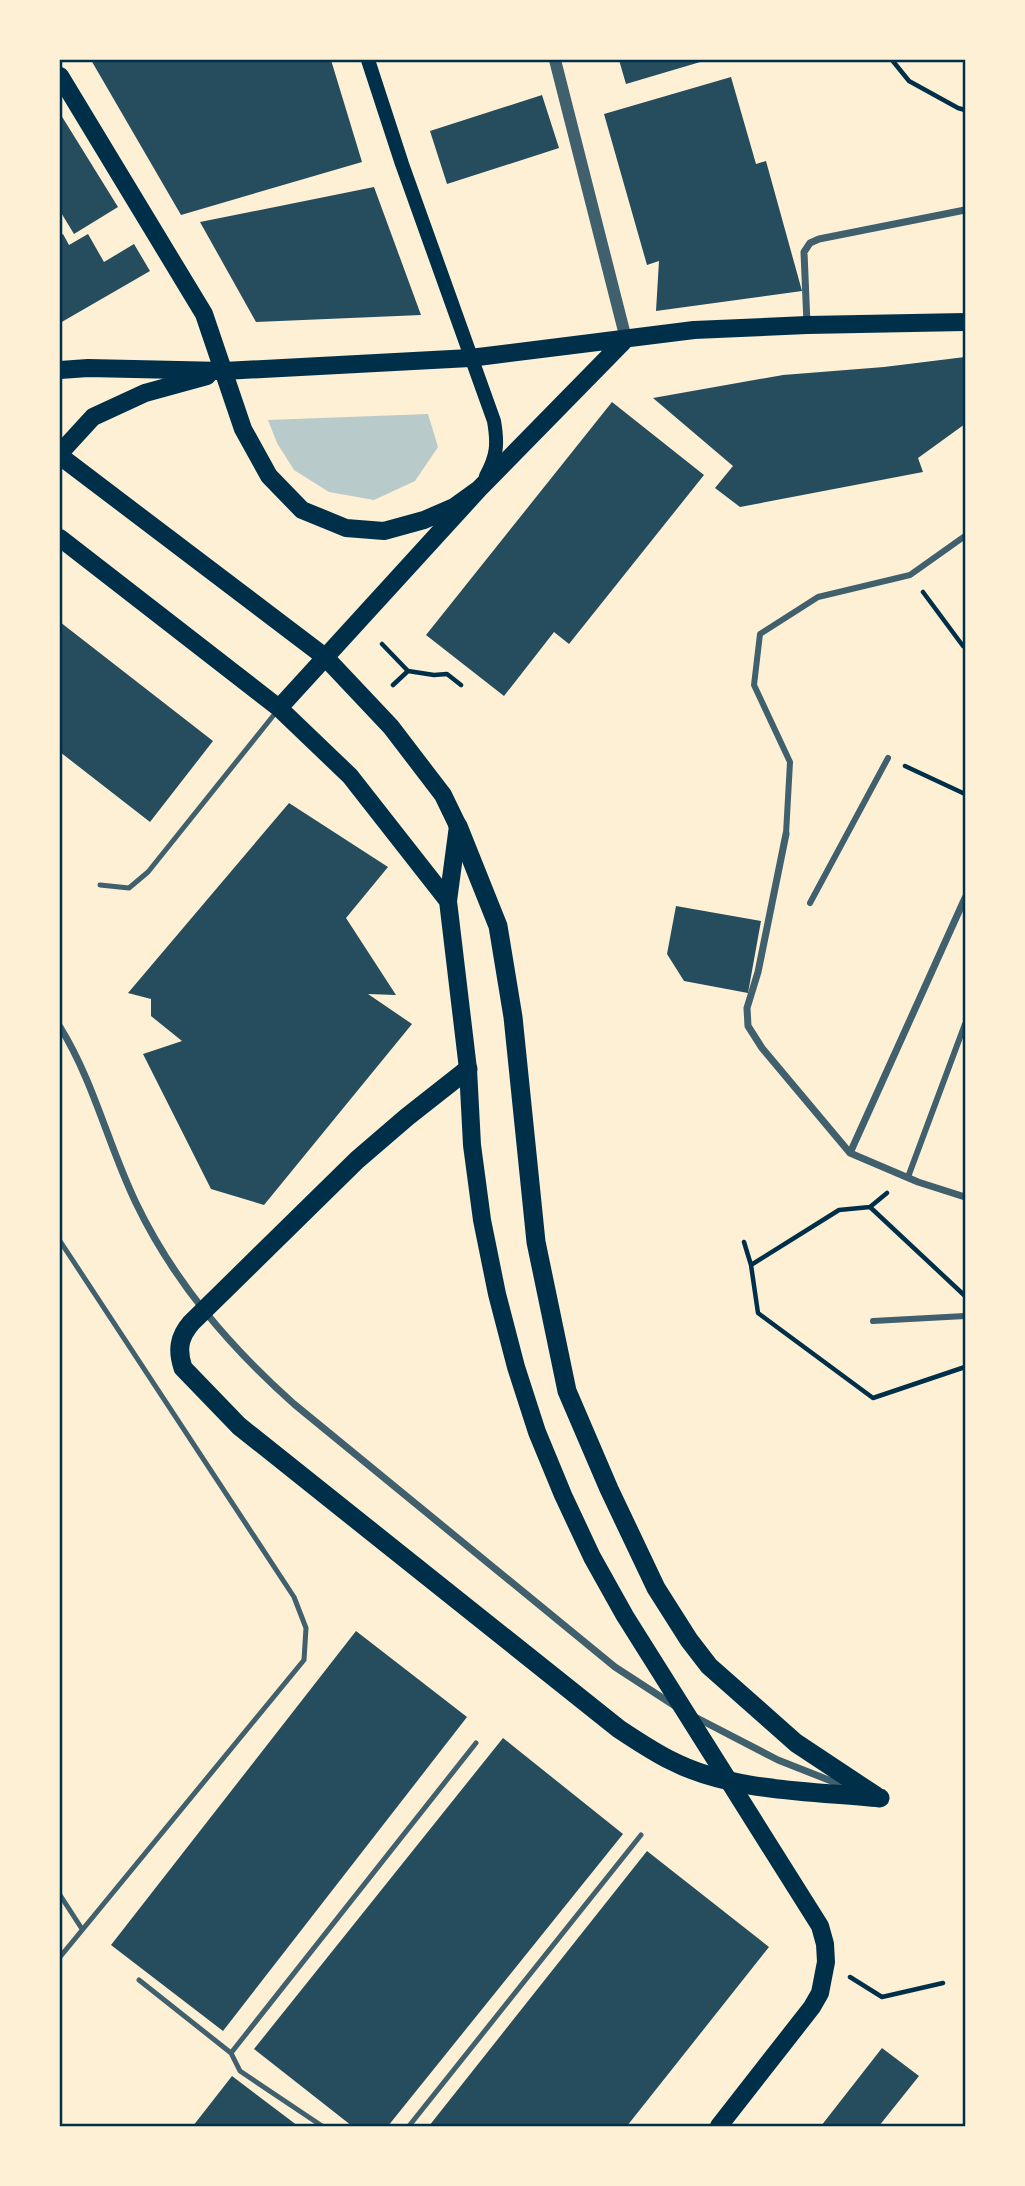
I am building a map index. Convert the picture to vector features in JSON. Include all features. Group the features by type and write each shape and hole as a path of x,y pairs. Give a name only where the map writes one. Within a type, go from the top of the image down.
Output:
{"highway":[{"path":"458,826 498,926 513,1017 536,1242 567,1391 609,1489 656,1588 709,1666 796,1743 880,1798"},
{"path":"468,1069 357,1160 191,1323 183,1333 179,1345 183,1368 239,1426 620,1730 671,1761 708,1775 749,1785 880,1798"}],"main road":[{"path":"60,76 204,314 243,429 269,476 302,510 346,528 384,531 425,520 454,507 479,489 495,460 497,439 489,406 401,164 368,60"},
{"path":"60,370 88,368 224,371 470,358 694,330 965,322"},
{"path":"279,708 479,489 626,339"},
{"path":"224,371 145,393 93,417 60,454 325,657 419,761 443,795 458,826 447,901 468,1069 472,1145 496,1294 537,1432 592,1556 625,1616 811,1910 820,1926 825,1944 826,1962 820,1993 812,2007 719,2126"},
{"path":"60,538 279,708 350,776 447,901"}],"street":[{"path":"555,60 626,339"},
{"path":"807,325 804,252 810,243 965,210"},
{"path":"965,536 910,575 818,597 760,634 754,685 790,762 786,834 758,972 747,1008 748,1026 762,1048 850,1153 965,1197"},
{"path":"810,903 888,758"},
{"path":"850,1153 965,898"},
{"path":"908,1177 965,1024"},
{"path":"60,1027 87,1077 118,1161 157,1243 181,1282 215,1326 253,1367 293,1404 615,1667 671,1704 729,1736 791,1765 880,1798"},
{"path":"873,1321 965,1316"}],"lane":[{"path":"100,885 129,888 148,872 279,708"},
{"path":"60,1241 294,1597 306,1628 304,1660 60,1957"},
{"path":"231,2053 476,1743"},
{"path":"409,2126 640,1835"},
{"path":"60,1895 82,1929"},
{"path":"139,1980 231,2053 240,2071 321,2126"}],"path":[{"path":"892,60 908,81 965,110"},
{"path":"910,575 963,646"},
{"path":"383,644 408,671 447,674 461,685"},
{"path":"393,685 408,671"},
{"path":"888,758 965,794"},
{"path":"751,1265 839,1210 870,1207 908,1177"},
{"path":"870,1207 965,1297"},
{"path":"744,1242 751,1265 758,1313 873,1398 965,1367"},
{"path":"826,1962 882,1997 943,1983"}],"shaded area":[{"path":"428,414 438,447 415,481 374,500 329,492 294,470 277,443 268,420"}],"building":[{"path":"91,60 331,60 362,162 181,215"},
{"path":"619,60 707,60 626,84"},
{"path":"731,77 756,164 766,161 802,291 656,311 659,261 647,265 604,114"},
{"path":"542,95 559,148 447,184 430,131"},
{"path":"61,115 118,207 74,234 60,211"},
{"path":"374,187 421,315 256,322 200,222"},
{"path":"63,234 69,245 88,234 104,262 134,244 150,271 60,323 60,236"},
{"path":"965,357 965,424 918,458 923,472 740,507 715,488 733,466 653,398 783,375"},
{"path":"612,402 704,475 569,644 554,632 504,696 426,635"},
{"path":"60,622 213,741 150,822 60,752"},
{"path":"289,803 388,867 346,918 396,995 368,994 412,1024 264,1205 211,1189 143,1054 182,1041 151,1016 151,999 128,993"},
{"path":"676,906 761,921 748,993 684,981 667,954"},
{"path":"356,1631 467,1717 223,2031 111,1945"},
{"path":"503,1738 623,1834 388,2126 352,2126 254,2049"},
{"path":"647,1851 769,1947 627,2126 429,2126"},
{"path":"882,2048 919,2076 879,2126 821,2126"},
{"path":"232,2076 298,2126 193,2126"}]}
